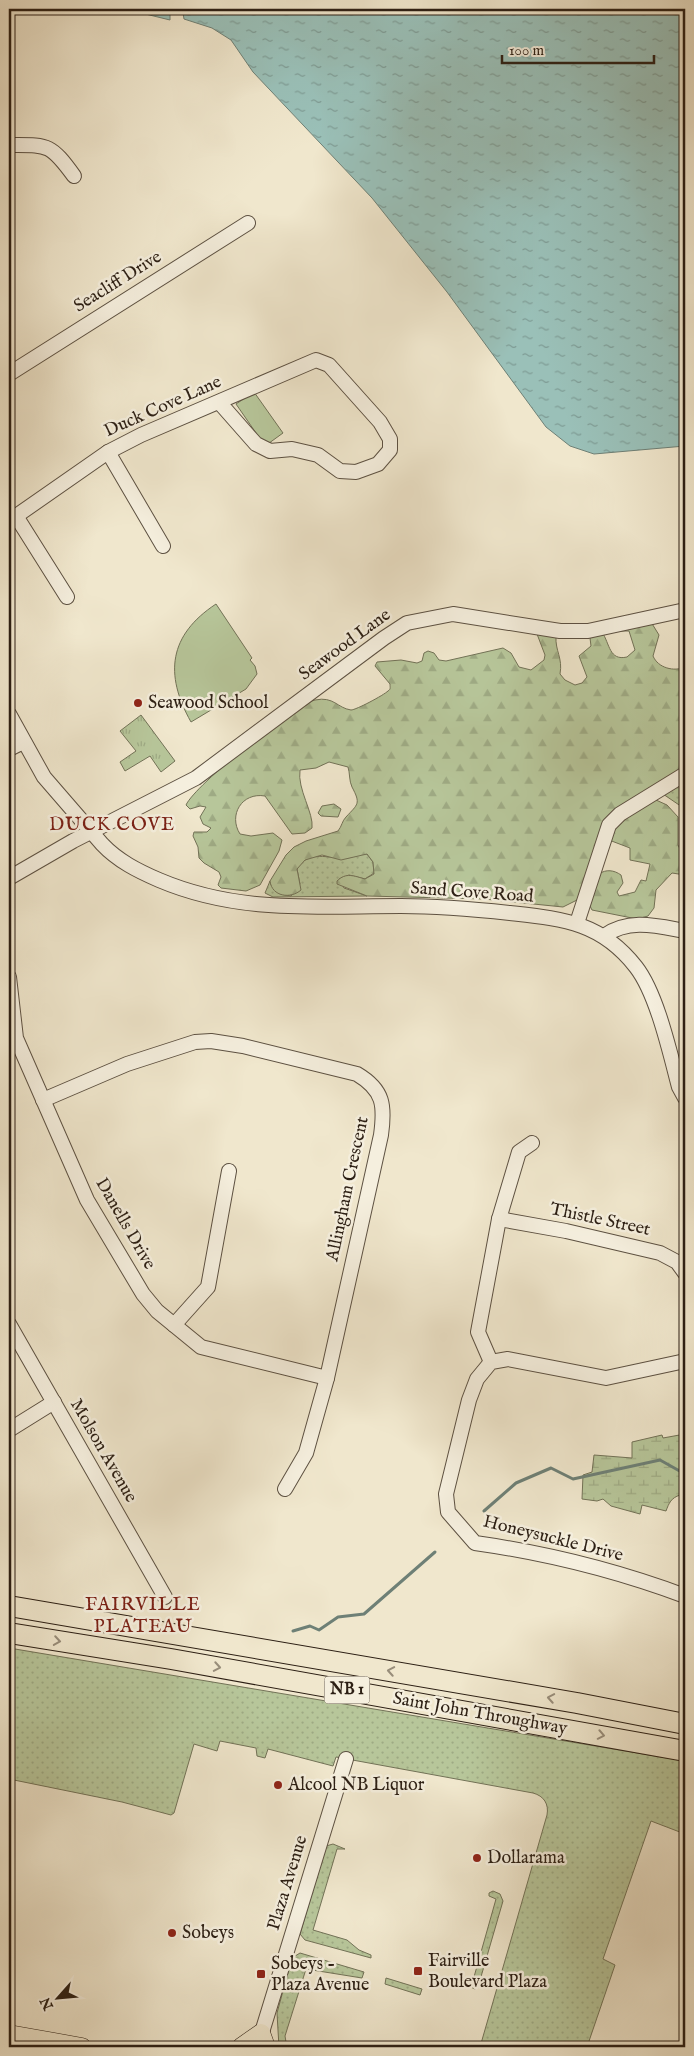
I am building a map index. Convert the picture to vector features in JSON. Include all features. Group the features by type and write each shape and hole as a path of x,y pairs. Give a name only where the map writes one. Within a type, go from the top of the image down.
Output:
{"highway":[{"name":"Saint John Throughway","path":"14,1607 538,1696 685,1724"},
{"name":"Saint John Throughway","path":"9,1633 171,1659 685,1752"}],"main road":[{"path":"9,2034 82,2047"},
{"path":"240,2047 261,2042"}],"street":[{"path":"9,145 44,145 57,155 74,176"},
{"name":"Seacliff Drive","path":"9,374 248,223"},
{"name":"Duck Cove Lane","path":"12,518 108,452 141,435 316,360 329,365 380,422 390,439 390,450 378,464 356,472 340,470 318,455 292,449 270,450 256,444 219,402"},
{"path":"108,452 163,546"},
{"path":"12,518 66,597"},
{"name":"Seawood Lane","path":"9,878 196,778 384,638 407,624 453,614 560,631 588,631 685,610"},
{"name":"Sand Cove Road","path":"9,714 23,742 53,789 116,857 151,876 197,894 254,905 442,907 553,918 577,923 604,936 630,959 643,978 654,1002 679,1087 685,1098"},
{"path":"9,749 23,742"},
{"path":"577,923 610,825 626,810 685,774"},
{"path":"604,936 619,927 637,924 685,931"},
{"name":"Danells Drive","path":"9,977 16,1038 87,1200 143,1294 157,1310 202,1347 327,1378"},
{"name":"Allingham Crescent","path":"43,1100 162,1051 195,1042 211,1041 243,1046 357,1074 370,1082 379,1094 384,1115 327,1378 306,1453 285,1489"},
{"path":"532,1143 519,1152 499,1220 478,1332 491,1362 508,1359 606,1378 685,1361"},
{"path":"174,1324 208,1287 229,1171"},
{"name":"Thistle Street","path":"499,1220 566,1231 660,1252 677,1262 685,1273"},
{"name":"Molson Avenue","path":"9,1324 165,1597"},
{"name":"Honeysuckle Drive","path":"491,1362 477,1379 469,1400 446,1494 448,1512 454,1522 474,1543 504,1547 573,1562 645,1581 685,1596"},
{"path":"9,1430 54,1402"},
{"name":"Plaza Avenue","path":"261,2042 346,1759"}],"green space":[{"path":"254,392 283,433 265,446 236,404"},
{"path":"216,604 252,658 250,660 255,666 257,674 246,689 191,722 177,688 176,657 180,642 188,629 200,616"},
{"path":"651,622 659,635 653,656 655,660 662,666 671,669 685,667 685,769 627,805 577,900 563,907 484,899 367,896 337,884 337,881 344,876 365,879 374,874 373,862 367,854 341,860 322,855 305,860 297,869 301,890 292,895 278,893 271,886 270,881 286,855 294,847 306,841 338,831 357,804 357,797 350,782 348,767 329,762 316,768 300,770 301,785 312,822 312,828 305,833 292,834 265,796 250,798 239,806 236,819 240,834 251,836 273,833 282,840 279,851 260,885 246,891 221,888 218,885 221,877 219,872 199,858 198,847 193,836 194,832 207,832 211,828 203,824 200,817 206,807 200,806 190,809 186,805 193,795 225,764 267,730 304,705 321,699 331,701 351,710 385,693 390,689 390,684 375,666 377,662 401,660 417,663 422,661 424,653 428,651 434,653 439,660 446,661 503,648 511,653 519,667 531,670 544,660 545,655 537,634 556,636 561,668 560,674 565,680 575,685 582,683 587,677 579,656 591,646 590,638 602,632 613,654 621,658 627,657 635,650 629,631 619,631"},
{"path":"141,715 175,761 161,772 150,756 125,771 120,762 136,751 120,731"},
{"path":"679,785 685,788 685,809 663,794"},
{"path":"656,800 667,805 678,817 678,845 680,849 685,851 685,875 672,873 656,890 654,908 648,916 637,919 592,910 589,904 599,874 602,872 610,871 621,875 623,883 617,892 619,896 635,892 641,880 646,881 650,864 630,860 630,848 609,840 618,820"},
{"path":"334,804 341,809 338,817 321,816 318,813 322,806"},
{"path":"367,854 373,862 374,873 365,879 349,875 339,879 344,888 367,896 273,897 265,893 270,881 271,885 280,894 291,896 300,884 297,869 307,859 319,856 348,858"},
{"path":"685,1434 685,1501 680,1495 677,1496 671,1501 666,1511 642,1505 640,1514 611,1506 603,1499 597,1501 582,1499 583,1475 592,1472 594,1455 632,1458 632,1442 662,1435 663,1438"},
{"path":"9,1648 685,1761 685,1834 651,1821 603,1959 615,1965 587,2047 480,2047 547,1815 546,1804 543,1798 533,1793 336,1757 333,1766 268,1749 265,1758 257,1756 256,1748 220,1741 217,1751 194,1744 174,1813 171,1815 122,1802 9,1779"},
{"path":"333,1844 345,1849 337,1849 313,1930 347,1940 359,1950 371,1955 371,1958 305,1940 300,1934 326,1846"},
{"path":"493,1891 500,1894 503,1901 478,1987 475,1989 464,1984 472,1984 496,1899 489,1896 489,1893"},
{"path":"300,1953 364,1972 362,1978 306,1969 285,2036 286,2042 290,2047 279,2047 277,2013 292,1958"},
{"path":"386,1978 422,1989 420,1995 385,1984"}],"water":[{"path":"125,9 170,9 170,20"},
{"path":"177,9 685,9 685,446 594,454 570,446 546,427 447,292 372,198 253,72 231,40 212,28 184,19 183,13"}],"waterway":[{"path":"484,1511 516,1483 551,1468 573,1479 660,1460 685,1474"},
{"path":"293,1631 310,1626 319,1630 338,1617 364,1614 435,1552"}],"place":[{"name":"Seawood School","path":"138,703"},
{"name":"Alcool NB Liquor","path":"278,1785"},
{"name":"Dollarama","path":"477,1858"},
{"name":"Sobeys","path":"172,1933"},
{"name":"Fairville Boulevard Plaza","path":"418,1971"},
{"name":"Sobeys - Plaza Avenue","path":"261,1974"}],"district":[{"name":"DUCK COVE","path":"112,825"},
{"name":"FAIRVILLE PLATEAU","path":"143,1616"}]}
